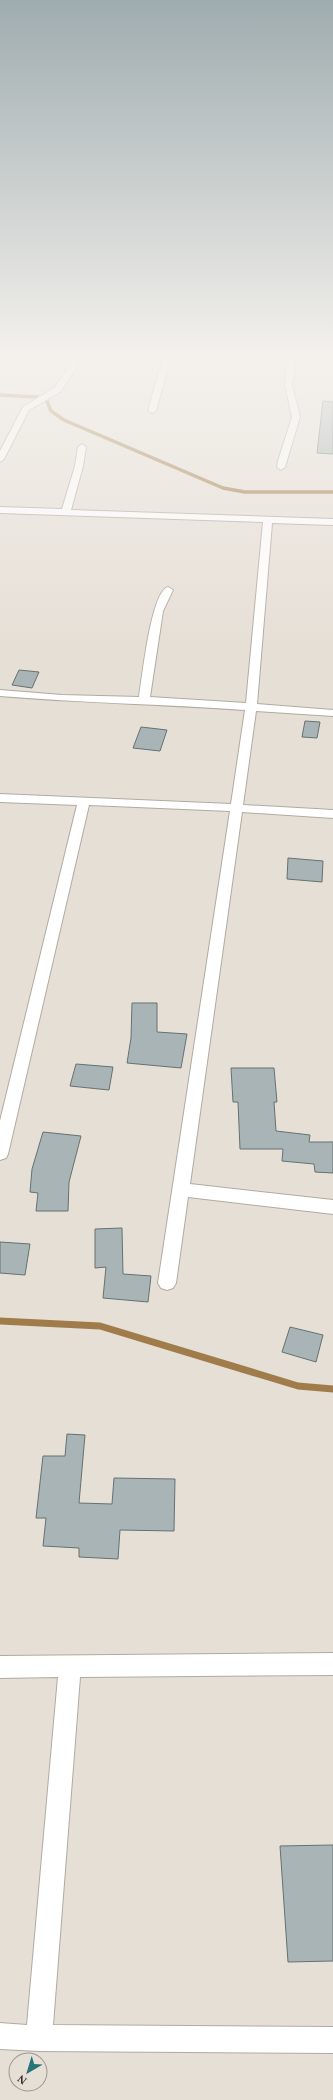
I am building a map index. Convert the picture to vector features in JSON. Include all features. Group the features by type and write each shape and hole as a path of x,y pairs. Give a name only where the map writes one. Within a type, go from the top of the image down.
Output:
{"street":[{"path":"66,513 79,466 81,451"},
{"path":"281,467 281,458 284,451"},
{"path":"0,510 333,522"},
{"path":"168,1283 251,708 268,519"},
{"path":"144,701 158,611 168,590"},
{"path":"0,693 185,702 333,713"},
{"path":"0,798 237,808 333,814"},
{"path":"0,1154 84,802"},
{"path":"181,1190 333,1207"},
{"path":"0,1667 333,1664"},
{"path":"39,2038 70,1667"},
{"path":"0,2036 39,2038 333,2040"}],"building":[{"path":"317,451 333,451 333,454 317,453"},
{"path":"19,670 39,672 32,688 12,685"},
{"path":"305,721 320,722 317,738 302,737"},
{"path":"141,727 167,730 160,751 133,748"},
{"path":"288,858 323,861 322,882 287,879"},
{"path":"132,1003 157,1003 157,1032 187,1034 181,1068 127,1063 131,1038"},
{"path":"76,1064 113,1067 109,1090 70,1086"},
{"path":"231,1068 274,1068 277,1102 274,1102 276,1131 310,1135 309,1142 333,1142 333,1173 315,1172 314,1164 282,1161 283,1149 240,1149 238,1102 233,1102"},
{"path":"43,1132 81,1136 69,1182 68,1211 36,1211 38,1193 30,1192 32,1169"},
{"path":"122,1228 123,1274 151,1276 148,1302 103,1298 106,1267 95,1268 95,1229"},
{"path":"0,1242 30,1244 25,1275 0,1273"},
{"path":"290,1327 323,1335 316,1362 282,1352"},
{"path":"67,1434 85,1435 79,1503 112,1504 114,1478 175,1479 174,1531 120,1530 118,1559 79,1557 79,1548 43,1546 46,1518 36,1518 43,1456 65,1456"},
{"path":"333,1845 333,1961 288,1962 280,1846"}],"waterway":[{"path":"136,451 223,488 245,492 333,492"},
{"path":"0,1321 100,1326 298,1386 333,1389"}]}
